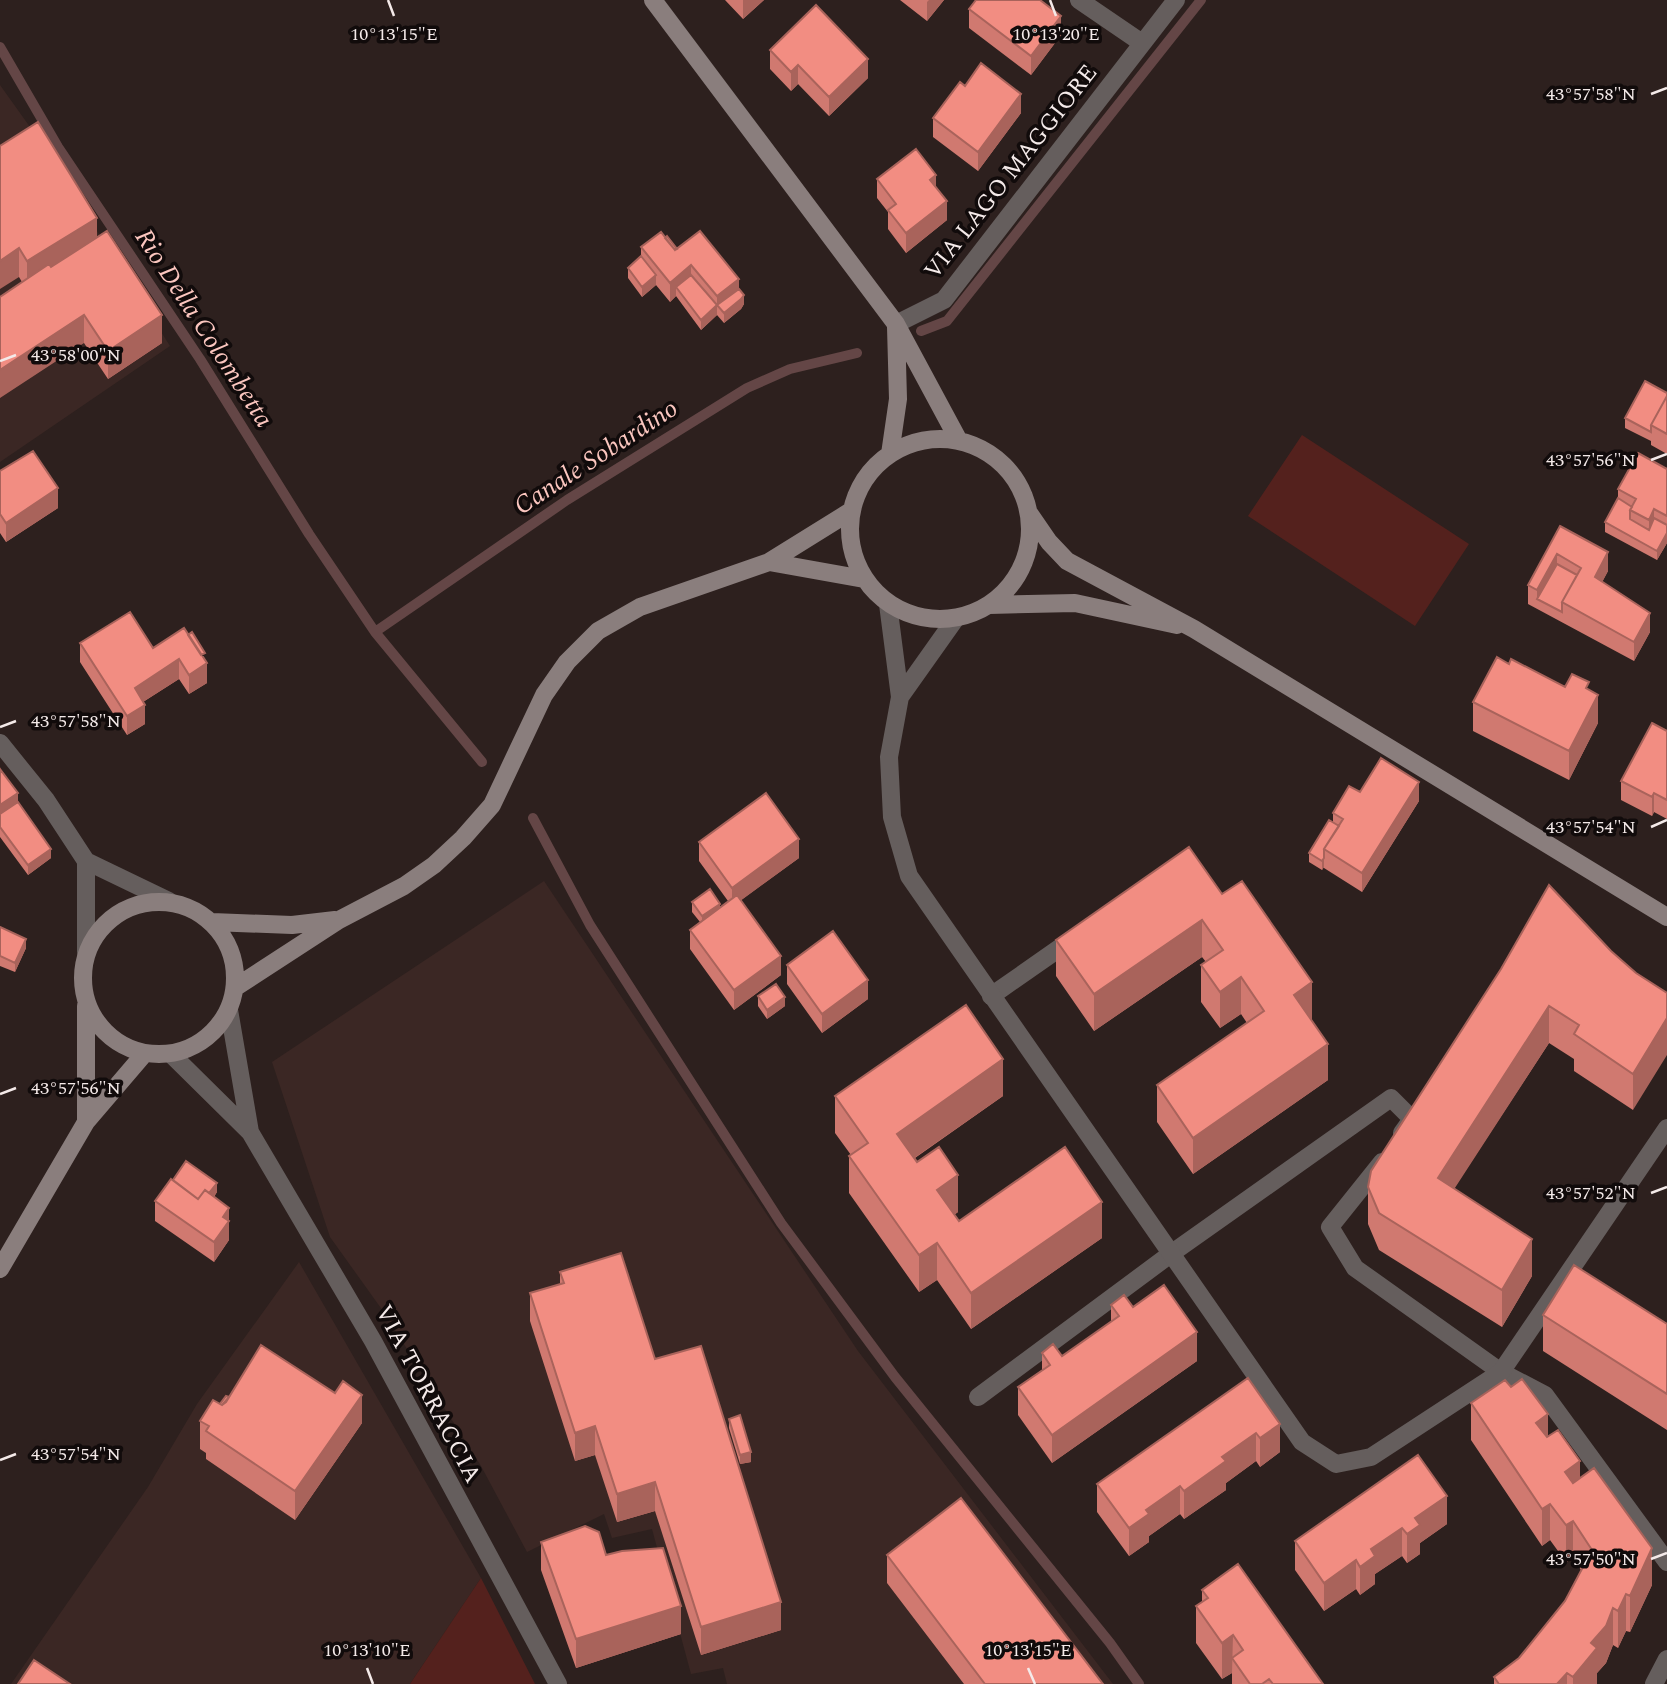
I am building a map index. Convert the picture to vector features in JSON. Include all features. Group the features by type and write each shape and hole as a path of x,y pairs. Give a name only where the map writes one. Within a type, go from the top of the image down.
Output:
{"main road":[{"path":"653,0 896,324 959,441"},
{"path":"890,454 898,399 896,324"},
{"path":"989,605 1009,587 1023,565 1030,539 1029,513 1021,488 1005,466 984,450 959,441 935,439 912,443 890,454 872,469 859,488 851,511 849,534 853,558 864,579 888,604 909,615 933,620 956,618 989,605 1075,603 1194,629"},
{"path":"236,987 339,920 404,886 435,865 463,838 492,805 544,695 567,662 598,631 640,607 769,562 851,511"},
{"path":"1029,513 1049,542 1067,561 1194,629 1667,916"},
{"path":"769,562 864,579"},
{"path":"86,1004 100,1027 120,1044 145,1053 171,1054 195,1046 215,1031 229,1010 236,987 235,963 227,940 212,922 192,908 169,901 144,903 119,912 99,929 86,951 82,978 86,1004 86,1122"},
{"path":"212,922 292,925 339,920"},
{"path":"0,1269 86,1122 145,1053"}],"street":[{"path":"1079,0 1142,43"},
{"name":"VIA LAGO MAGGIORE","path":"896,324 944,300 1176,0"},
{"path":"888,604 900,697 889,757 891,805 909,876 1302,1442 1336,1464 1371,1457 1501,1372 1667,1128"},
{"path":"900,697 956,618"},
{"path":"0,743 46,800 86,862 169,901"},
{"path":"86,862 86,951"},
{"path":"991,996 1089,927"},
{"name":"VIA TORRACCIA","path":"229,1010 250,1132"},
{"name":"VIA TORRACCIA","path":"171,1054 250,1132 373,1341 558,1684"},
{"path":"978,1397 1172,1253 1391,1098 1412,1119 1371,1178 1330,1227 1355,1268 1501,1372 1545,1395 1667,1562"},
{"path":"1654,1684 1667,1659"}],"shaded area":[{"path":"0,85 40,141 170,346 0,462"},
{"path":"1302,435 1469,544 1415,626 1248,516"},
{"path":"544,881 858,1351 1113,1684 727,1684 723,1668 691,1674 652,1529 612,1538 604,1514 527,1552 481,1466 383,1311 330,1237 272,1062"},
{"path":"299,1262 481,1578 410,1684 11,1684 148,1487 197,1404"},
{"path":"481,1578 535,1684 410,1684"}],"building":[{"path":"976,0 1040,0 1061,16 1031,56 969,9"},
{"path":"816,5 868,59 829,97 798,65 791,72 770,50"},
{"path":"981,63 1021,94 978,152 933,118 960,82 965,86"},
{"path":"38,122 97,218 27,261 19,248 0,261 0,146"},
{"path":"916,149 936,175 930,180 947,201 906,233 888,210 896,204 877,179"},
{"path":"107,231 162,315 108,351 84,315 0,370 0,297 49,264 51,267"},
{"path":"700,231 739,279 717,296 691,265 670,283 641,247 661,232 675,250"},
{"path":"667,236 677,249 665,238"},
{"path":"641,256 656,275 642,287 628,268"},
{"path":"691,275 717,305 701,320 676,287"},
{"path":"739,289 744,295 724,313 717,305"},
{"path":"1645,381 1667,393 1651,425 1651,432 1625,418"},
{"path":"1667,396 1667,434 1651,425"},
{"path":"33,451 58,488 6,523 0,514 0,471"},
{"path":"1638,453 1667,469 1667,516 1654,509 1649,520 1630,510 1636,499 1618,489"},
{"path":"1618,498 1632,507 1630,519 1649,530 1654,518 1667,525 1667,533 1657,551 1605,522"},
{"path":"1560,526 1608,552 1595,577 1650,613 1634,642 1562,602 1581,568 1557,554 1537,590 1528,585"},
{"path":"1557,564 1577,575 1562,602 1562,612 1537,599"},
{"path":"130,612 153,648 184,628 207,663 189,675 179,659 135,688 145,705 127,716 80,643"},
{"path":"192,632 205,653 201,655 188,635"},
{"path":"1497,657 1509,664 1511,659 1565,687 1572,674 1589,682 1586,688 1598,695 1569,751 1473,702"},
{"path":"1652,723 1667,731 1667,800 1654,793 1652,797 1621,781"},
{"path":"1381,758 1419,782 1362,873 1324,849 1343,819 1333,813 1349,786 1360,792"},
{"path":"0,769 18,793 0,805"},
{"path":"766,793 799,839 732,888 699,842"},
{"path":"18,802 51,849 28,865 0,827 0,814"},
{"path":"1329,820 1339,826 1324,849 1322,861 1309,853"},
{"path":"1189,847 1222,894 1242,881 1312,982 1294,995 1328,1044 1193,1138 1157,1085 1264,1011 1241,977 1220,992 1201,965 1223,950 1202,920 1094,994 1056,940"},
{"path":"1549,885 1611,951 1636,973 1667,993 1667,1018 1633,1074 1574,1034 1579,1025 1549,1006 1438,1178 1532,1239 1502,1290 1379,1213 1368,1187 1371,1171 1501,969"},
{"path":"710,889 720,904 702,916 692,902"},
{"path":"737,895 781,956 734,990 690,930"},
{"path":"0,927 26,939 15,963 0,956"},
{"path":"833,931 868,980 822,1014 787,965"},
{"path":"776,984 785,997 767,1010 758,996"},
{"path":"966,1005 1003,1059 897,1134 917,1162 939,1147 958,1175 937,1190 959,1221 1065,1147 1102,1202 971,1293 937,1243 919,1255 849,1156 868,1143 835,1096"},
{"path":"186,1161 217,1183 209,1193 205,1190 198,1199 173,1180"},
{"path":"171,1179 198,1199 205,1190 229,1208 223,1217 229,1221 214,1242 155,1201"},
{"path":"621,1253 655,1359 701,1346 781,1602 701,1627 655,1482 617,1494 595,1426 575,1433 530,1293 564,1283 560,1272"},
{"path":"1574,1265 1667,1324 1667,1394 1543,1315"},
{"path":"1164,1285 1197,1332 1052,1435 1018,1387 1050,1365 1042,1353 1053,1344 1062,1356 1119,1316 1111,1305 1124,1295 1133,1307"},
{"path":"261,1345 335,1393 343,1381 362,1395 295,1491 206,1431 209,1426 200,1421 213,1400 222,1405 226,1402"},
{"path":"1248,1378 1280,1424 1260,1438 1256,1433 1222,1457 1226,1461 1184,1491 1180,1486 1146,1510 1149,1514 1129,1528 1097,1484"},
{"path":"1522,1379 1548,1414 1536,1423 1547,1437 1558,1430 1580,1461 1565,1472 1573,1483 1594,1468 1652,1548 1630,1596 1626,1594 1618,1611 1613,1608 1606,1626 1591,1643 1597,1648 1573,1677 1567,1673 1557,1684 1499,1684 1494,1677 1519,1658 1565,1601 1592,1550 1573,1521 1566,1525 1550,1504 1542,1509 1471,1403 1505,1380 1511,1387"},
{"path":"740,1415 751,1452 740,1455 729,1419"},
{"path":"1418,1455 1447,1496 1415,1518 1420,1525 1407,1534 1402,1528 1371,1549 1375,1556 1360,1567 1356,1560 1324,1583 1295,1541"},
{"path":"961,1498 1103,1684 985,1684 887,1555"},
{"path":"585,1526 599,1532 606,1555 663,1548 681,1606 576,1639 541,1542"},
{"path":"1238,1564 1323,1684 1273,1684 1269,1679 1262,1684 1250,1684 1232,1658 1243,1650 1233,1635 1222,1643 1196,1606 1208,1598 1202,1590"},
{"path":"34,1660 70,1684 18,1684"}],"waterway":[{"name":"Canale Sobardino","path":"921,331 947,321 1201,0"},
{"name":"Rio Della Colombetta","path":"0,47 58,147 200,359 309,534 375,632 482,762"},
{"name":"Canale Sobardino","path":"375,632 567,500 747,388 790,369 857,353"},
{"path":"533,818 590,925 781,1223 895,1377 1110,1643 1139,1684"}]}
